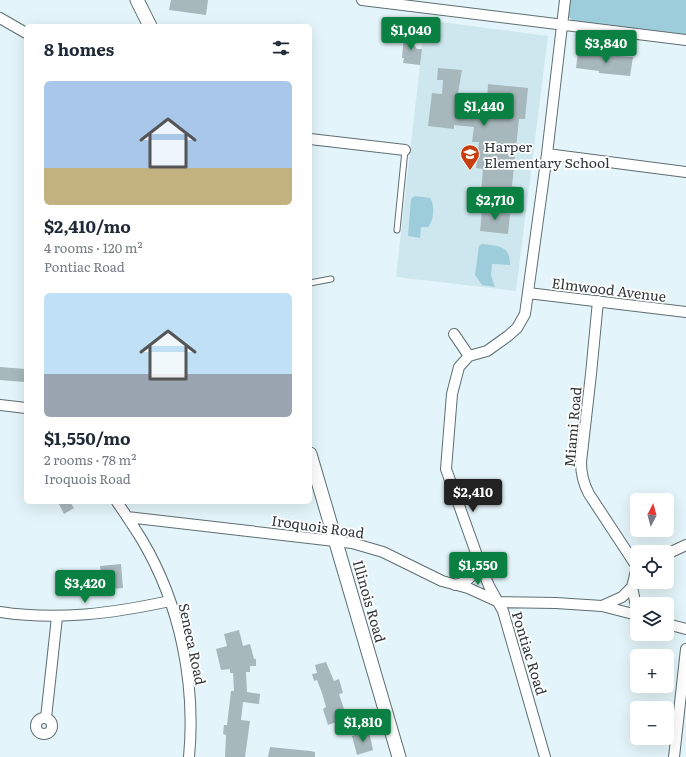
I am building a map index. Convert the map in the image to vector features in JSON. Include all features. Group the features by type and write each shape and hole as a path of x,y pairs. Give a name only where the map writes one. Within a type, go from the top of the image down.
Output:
{"street":[{"path":"137,0 149,24"},
{"path":"362,0 428,4 562,25 686,40"},
{"path":"454,334 469,356 487,351 517,328 525,314 547,154 565,0"},
{"path":"0,18 24,32"},
{"path":"312,139 405,150"},
{"path":"547,154 686,172"},
{"name":"Elmwood Avenue","path":"528,293 686,312"},
{"name":"Miami Road","path":"598,302 581,473 583,483 589,494 630,556"},
{"name":"Pontiac Road","path":"469,356 463,361 455,378 452,394 446,468 479,561 503,610 545,757"},
{"path":"0,405 24,408"},
{"name":"Illinois Road","path":"312,461 400,757"},
{"name":"Seneca Road","path":"118,504 152,558 170,600 189,684 189,757"},
{"name":"Iroquois Road","path":"127,517 352,543 378,550 420,572 455,585 468,588 499,602 556,603 602,606 630,613"},
{"path":"674,551 686,545"},
{"path":"455,585 468,580 476,569 479,561"},
{"path":"602,606 622,597 630,589"},
{"path":"0,612 57,617 130,610 170,600"},
{"path":"46,718 57,617"},
{"path":"674,626 686,630"},
{"path":"674,757 686,649"}],"lane":[{"path":"397,230 405,150"},
{"path":"312,283 331,279"}],"shaded area":[{"path":"569,0 686,0 686,35 573,21 569,17"},
{"name":"Harper Elementary School","path":"425,20 548,36 516,291 396,277"},
{"path":"415,196 430,198 433,205 432,221 428,227 421,227 420,238 408,236 411,199"},
{"path":"482,244 498,246 505,250 508,254 510,265 492,264 491,275 495,287 482,285 475,275 479,246"}],"building":[{"path":"171,0 208,0 206,15 169,10"},
{"path":"404,34 414,35 413,44 417,49 422,49 420,65 403,63"},
{"path":"578,53 633,57 630,76 599,73 599,71 576,68"},
{"path":"438,68 462,70 457,99 487,102 488,84 528,88 525,119 519,119 512,186 517,187 516,196 481,193 483,169 476,168 479,142 472,142 474,127 454,125 454,129 428,126 432,93 442,94 443,80 437,80"},
{"path":"487,208 507,210 506,213 510,214 508,234 480,231 482,211 486,211"},
{"path":"0,367 24,369 24,382 0,380"},
{"path":"59,504 71,504 74,508 64,514"},
{"path":"121,564 123,588 89,591 87,577 101,576 100,566"},
{"path":"239,630 243,646 250,644 254,659 256,659 256,666 250,666 250,672 246,672 247,692 260,694 259,704 243,702 241,720 250,721 245,757 225,757 226,735 223,734 224,725 227,725 231,691 234,691 233,673 230,673 230,669 221,670 216,649 227,646 224,634"},
{"path":"326,662 334,681 339,679 343,693 339,694 347,718 328,725 323,709 326,707 322,693 317,680 314,681 312,674 317,673 315,665"},
{"path":"369,731 373,750 357,755 352,736"},
{"path":"270,747 315,752 315,757 268,757"}],"place":[{"name":"Harper Elementary School","path":"470,171"}]}
